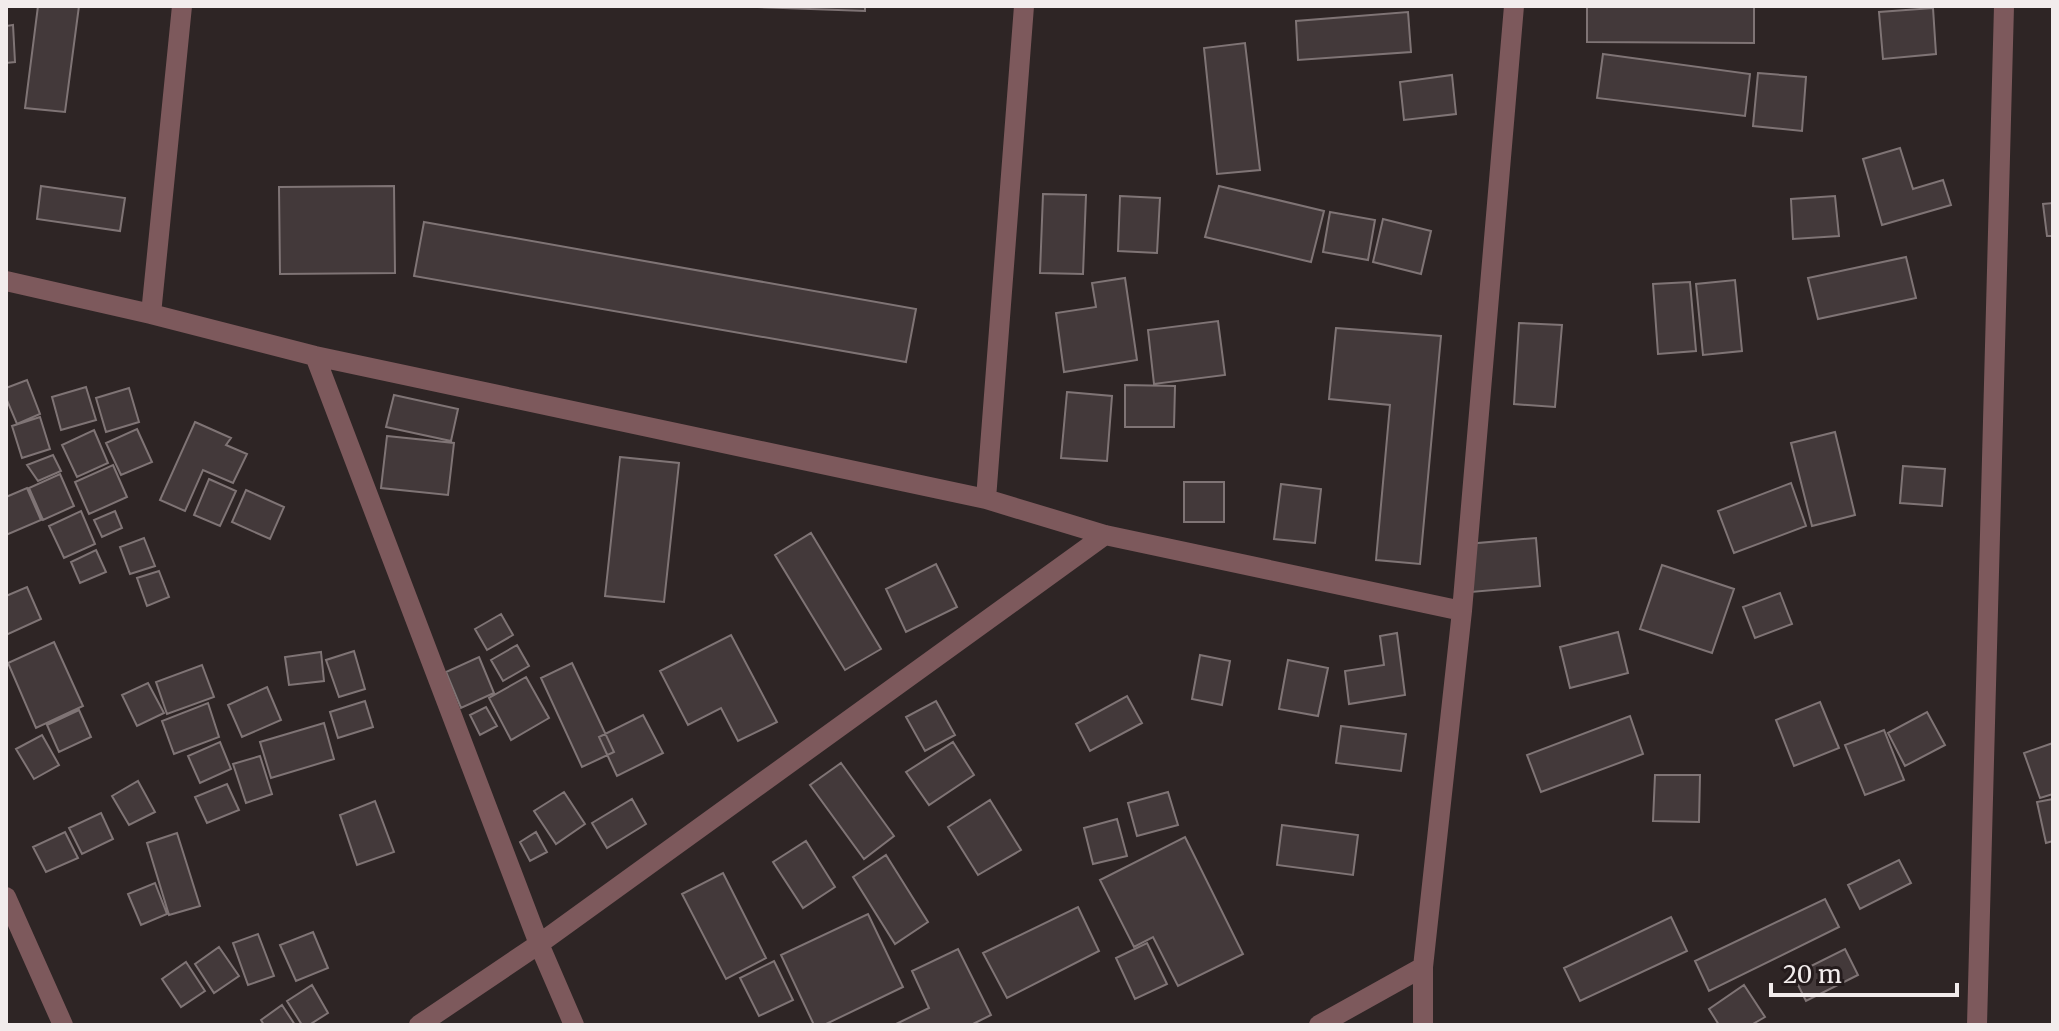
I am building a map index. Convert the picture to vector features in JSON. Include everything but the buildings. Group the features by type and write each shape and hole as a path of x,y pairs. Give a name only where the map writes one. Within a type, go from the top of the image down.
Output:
{"street":[{"path":"151,314 182,6"},
{"path":"986,499 1024,6"},
{"path":"1423,1025 1423,967 1462,611 1514,6"},
{"path":"1977,1025 2004,6"},
{"path":"6,281 315,356 986,499 1105,535 1462,611"},
{"path":"315,356 539,944 574,1025"},
{"path":"419,1025 539,944 1105,535"},
{"path":"6,897 63,1025"},
{"path":"1319,1025 1423,967"}]}
